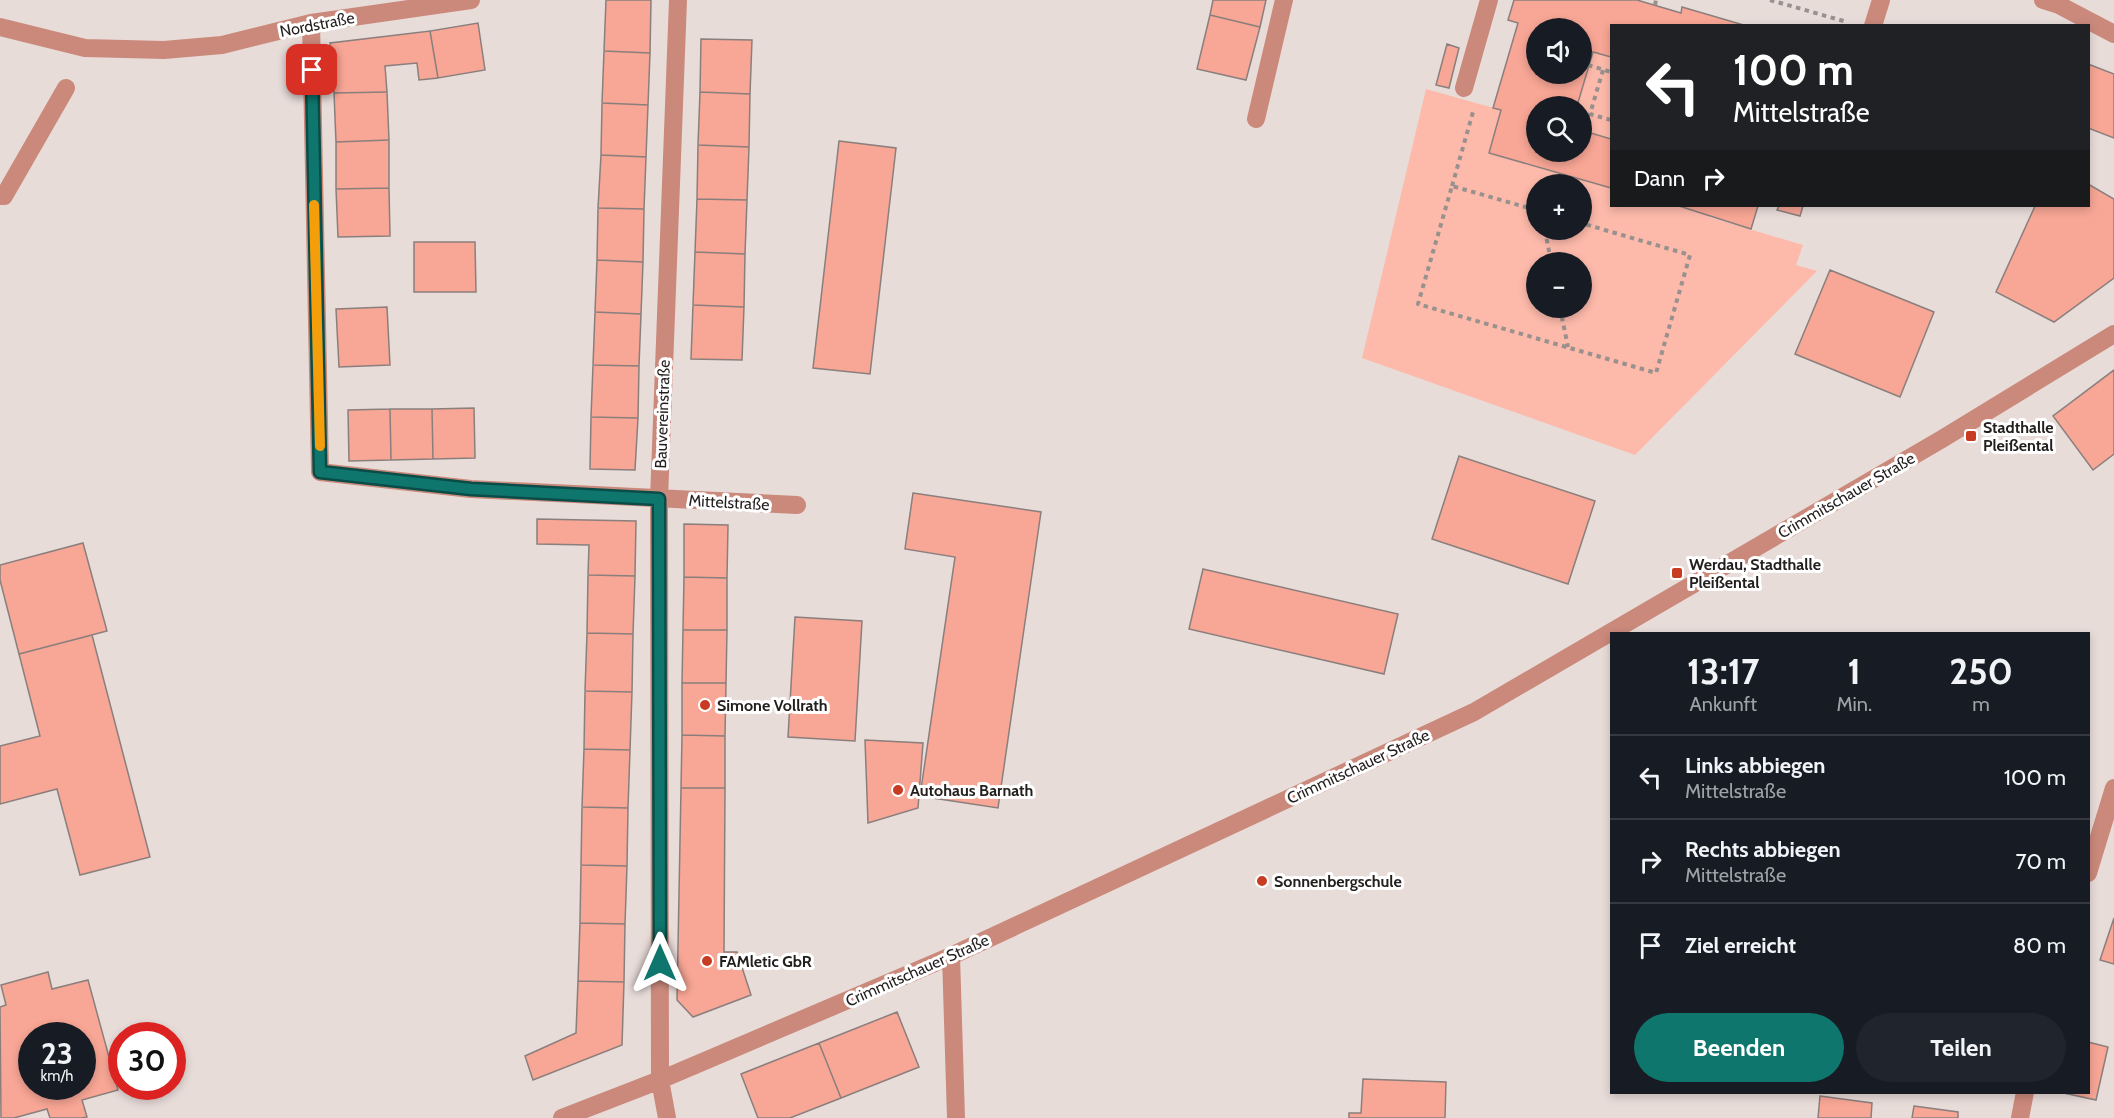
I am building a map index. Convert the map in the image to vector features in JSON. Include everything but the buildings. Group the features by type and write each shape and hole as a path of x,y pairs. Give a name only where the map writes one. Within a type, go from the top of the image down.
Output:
{"street":[{"name":"Nordstraße","path":"0,27 85,48 164,50 222,45 311,23 471,0"},
{"name":"Bauvereinstraße","path":"667,1118 660,1080 659,499 678,0"},
{"path":"1256,119 1284,0"},
{"path":"1464,87 1489,0"},
{"path":"1875,24 1881,0"},
{"path":"2043,0 2059,5 2114,34"},
{"name":"Mittelstraße","path":"311,23 320,472 471,489 797,505"},
{"path":"0,196 4,196 66,88"},
{"name":"Crimmitschauer Straße","path":"1611,632 1942,439 2114,334"},
{"name":"Crimmitschauer Straße","path":"562,1118 660,1080 951,956 1474,712 1610,633"},
{"path":"2090,866 2114,788"},
{"path":"951,956 956,1118"},
{"path":"2020,1118 2025,1094"}],"path":[{"path":"1770,0 1851,24"},
{"path":"1592,66 1610,72"},
{"path":"1603,70 1590,114 1610,120"},
{"path":"1464,87 1479,92 1418,304 1656,373 1690,255 1592,227"},
{"path":"1452,186 1526,207"},
{"path":"1562,318 1568,347"}],"shaded area":[{"path":"1593,52 1610,57 1610,139 1592,133 1592,96 1580,96 1584,84 1592,84"},
{"path":"1426,89 1501,110 1489,153 1562,174 1526,174 1526,240 1592,240 1592,183 1610,188 1610,207 1683,207 1803,245 1796,265 1817,271 1635,455 1362,358"}],"slow traffic":[{"path":"314,205 320,446"}],"place":[{"name":"Stadthalle Pleißental","path":"1971,436"},
{"name":"Werdau, Stadthalle Pleißental","path":"1677,573"},
{"name":"Simone Vollrath","path":"705,705"},
{"name":"Autohaus Barnath","path":"898,790"},
{"name":"Sonnenbergschule","path":"1262,881"},
{"name":"FAMletic GbR","path":"707,961"}],"route":[{"path":"312,70 320,472 471,489 659,499 660,963"}]}
